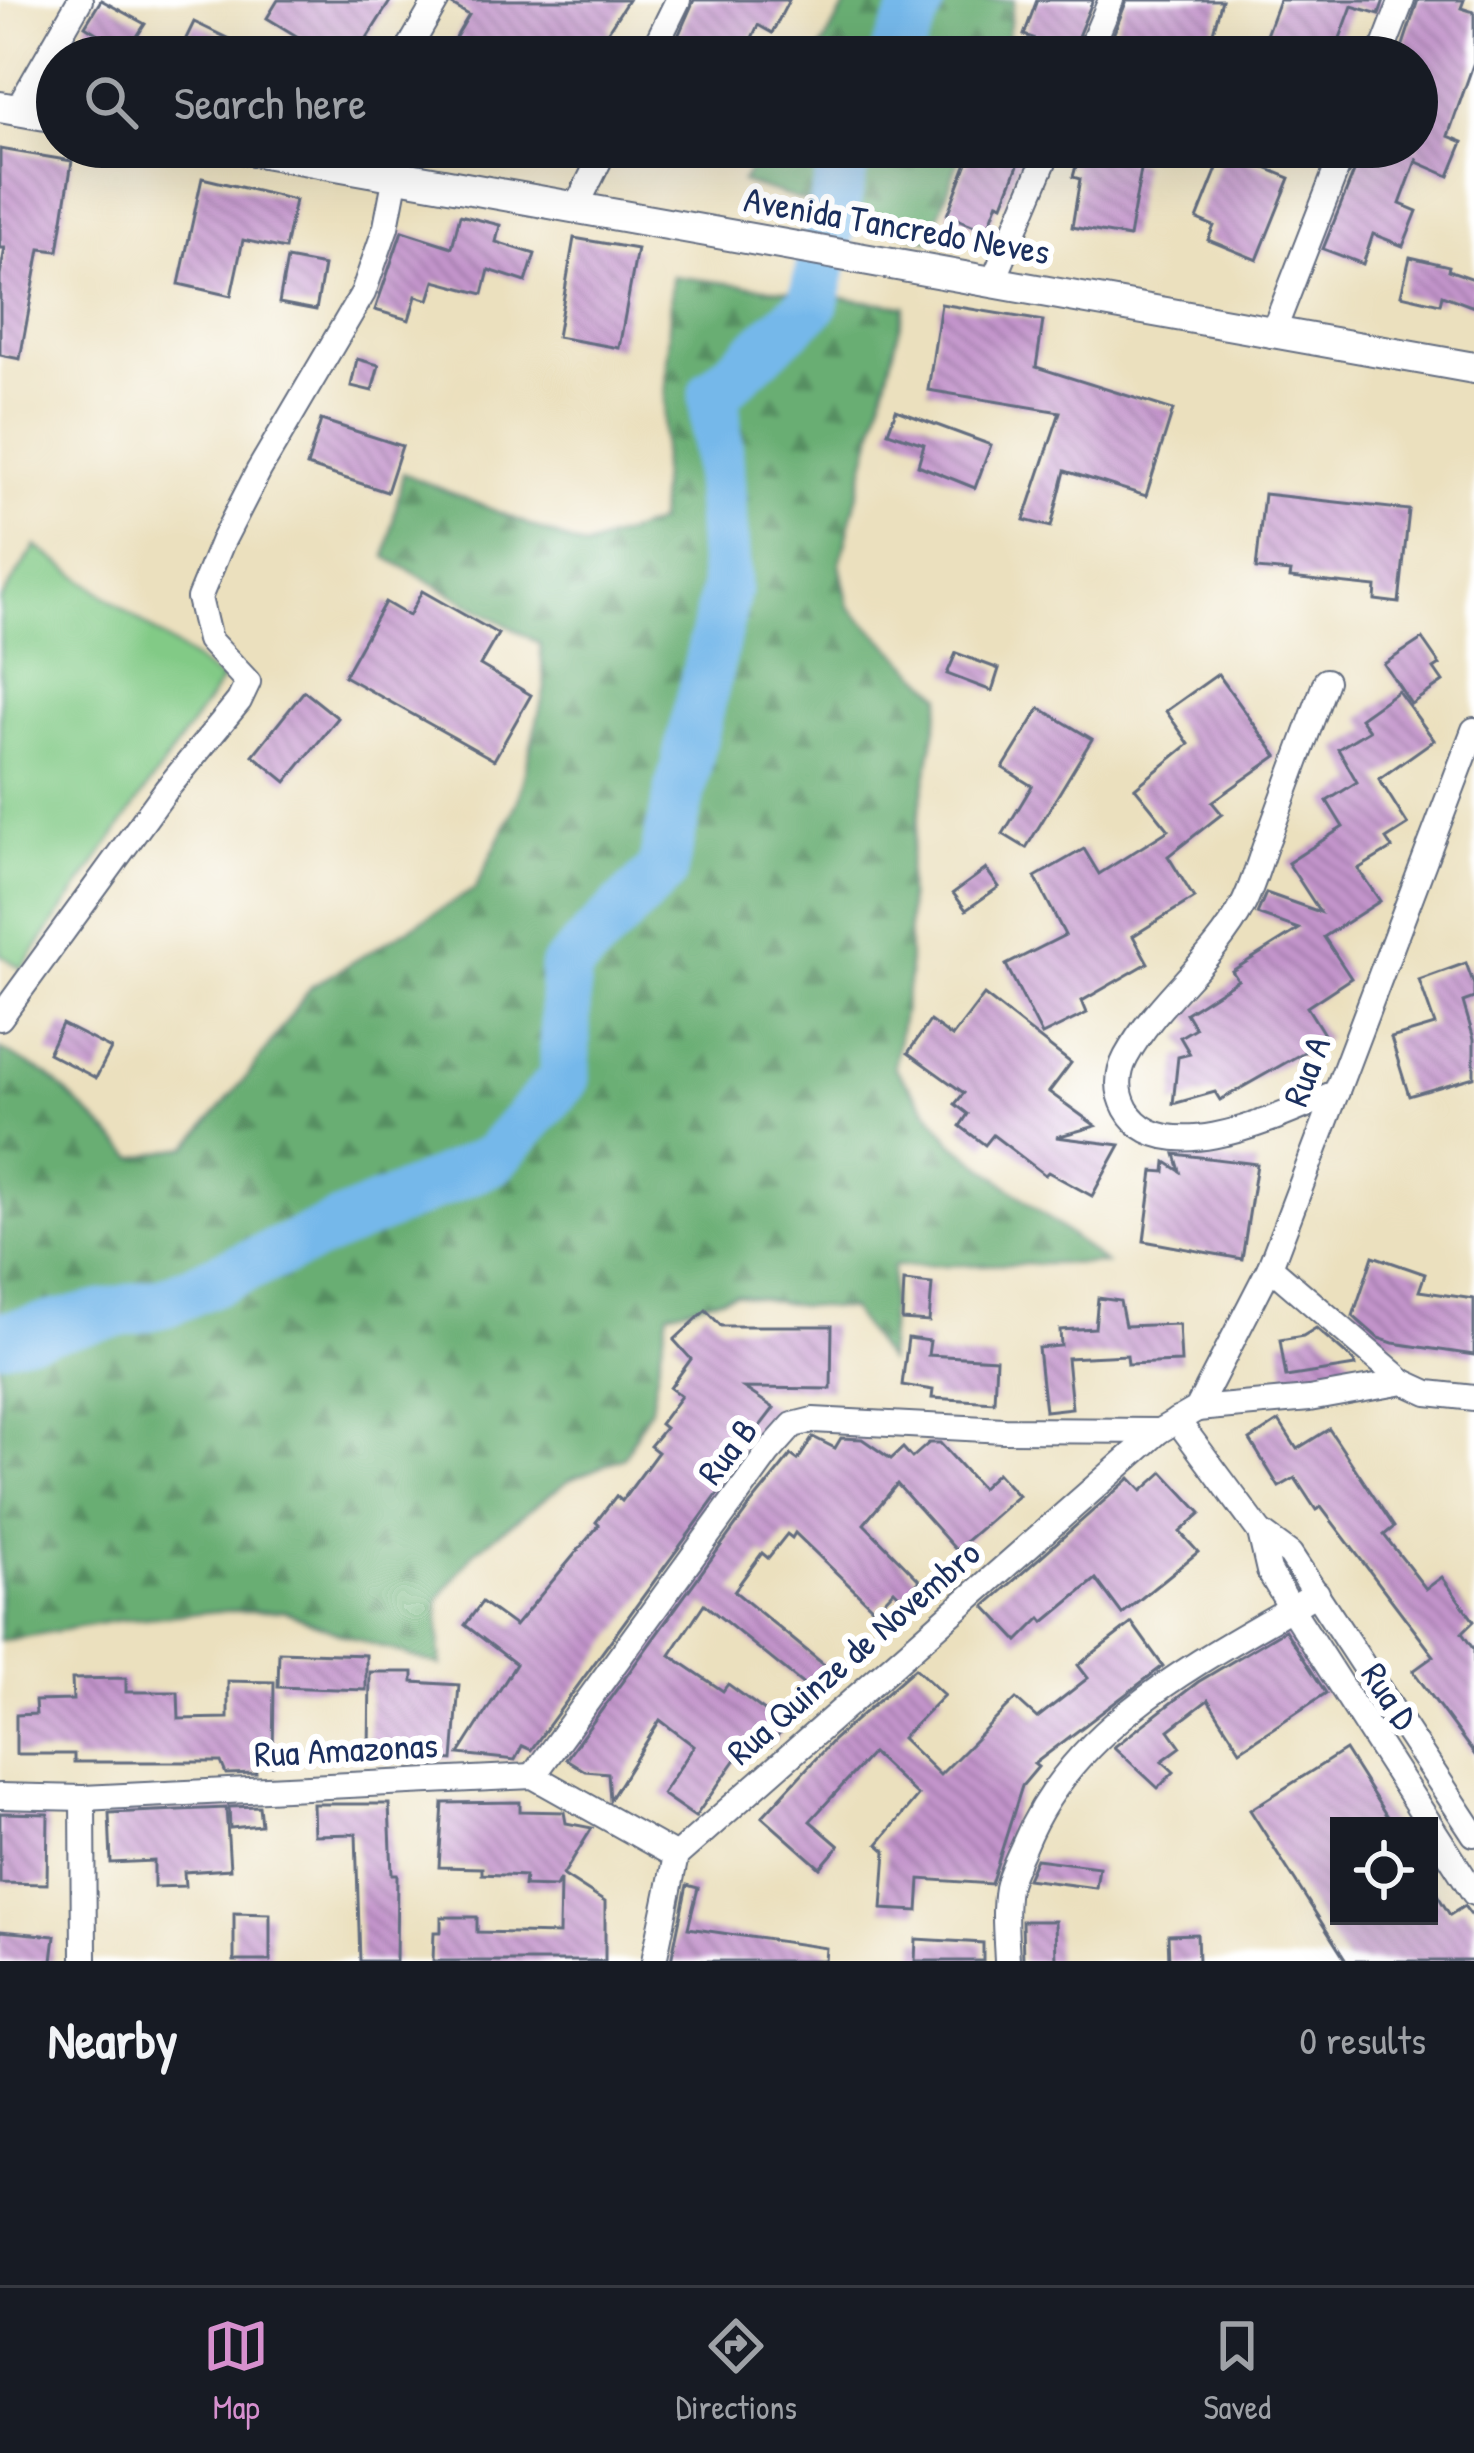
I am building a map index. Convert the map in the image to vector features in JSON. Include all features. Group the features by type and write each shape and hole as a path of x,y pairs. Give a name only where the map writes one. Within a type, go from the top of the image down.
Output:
{"street":[{"path":"56,36 80,0"},
{"path":"416,36 437,0"},
{"path":"660,36 678,0"},
{"path":"1096,36 1111,0"},
{"path":"1388,36 1402,0"},
{"path":"9,108 36,67"},
{"name":"Avenida Tancredo Neves","path":"379,168 1470,370"},
{"path":"576,207 596,168"},
{"path":"993,282 1041,168"},
{"path":"1272,334 1337,168"},
{"path":"0,1018 166,790 239,701 248,682 209,640 199,598 259,470 363,293 386,227 397,175"},
{"path":"1326,681 1244,904 1215,948 1142,1032 1123,1060 1118,1081 1131,1118 1151,1131 1180,1137 1217,1136 1256,1125 1337,1092"},
{"name":"Rua A","path":"1178,1420 1270,1267 1474,730"},
{"path":"1270,1267 1404,1382"},
{"name":"Rua B","path":"533,1776 793,1425 830,1419 1004,1430 1178,1420 1404,1382 1428,1393 1474,1398"},
{"name":"Rua D","path":"1178,1420 1260,1532 1290,1554 1474,1834"},
{"name":"Rua Quinze de Novembro","path":"676,1856 1178,1420"},
{"name":"Rua D","path":"1260,1532 1269,1571 1474,1893"},
{"path":"1007,1961 1008,1884 1034,1819 1097,1737 1127,1710 1317,1593"},
{"path":"533,1776 676,1856 654,1961"},
{"name":"Rua Amazonas","path":"0,1796 82,1798 533,1776"},
{"path":"82,1798 84,1961"}],"green space":[{"path":"849,0 1014,0 1008,36 828,36"},
{"path":"750,168 956,168 930,241 742,182"},
{"path":"672,276 905,306 840,564 849,607 942,696 908,871 909,977 894,1067 952,1142 1105,1263 893,1266 887,1361 850,1309 735,1294 668,1312 651,1406 624,1457 569,1480 475,1551 438,1600 441,1666 284,1611 218,1611 114,1621 0,1641 0,1049 49,1076 135,1158 189,1146 311,987 475,889 518,800 545,688 540,644 386,557 403,473 585,548 658,522"},
{"path":"36,546 222,680 22,969 0,954 0,601"}],"building":[{"path":"101,0 145,24 137,36 101,36 85,26"},
{"path":"278,0 391,0 368,36 297,36 267,18"},
{"path":"453,0 628,0 608,31 615,36 456,36 469,15 452,5"},
{"path":"694,0 789,0 772,33 758,25 753,36 678,36"},
{"path":"1037,0 1093,0 1078,36 1024,35"},
{"path":"1127,0 1222,0 1212,36 1113,36"},
{"path":"1279,0 1384,0 1379,14 1352,6 1341,36 1266,36"},
{"path":"1418,0 1464,0 1461,8 1474,12 1474,62 1448,136 1463,142 1449,176 1431,168 1438,168 1438,36 1406,36"},
{"path":"194,22 223,36 187,36"},
{"path":"0,149 36,155 36,168 71,168 58,251 40,249 20,359 0,355 0,275 5,248 0,248"},
{"path":"965,168 1017,168 987,231 947,215"},
{"path":"1075,168 1141,168 1129,237 1072,227 1080,179 1073,177"},
{"path":"1217,168 1266,168 1290,178 1257,260 1208,240 1214,226 1197,219"},
{"path":"1356,168 1413,168 1400,204 1417,211 1403,246 1373,234 1363,264 1323,249"},
{"path":"202,178 295,200 285,249 243,240 231,296 179,284"},
{"path":"460,215 500,225 496,242 535,254 526,282 489,270 483,294 435,281 429,300 416,296 409,320 375,310 402,231 452,247"},
{"path":"574,238 637,249 619,348 557,337"},
{"path":"1410,257 1449,266 1448,270 1474,279 1474,307 1442,295 1440,304 1401,295"},
{"path":"287,259 324,266 316,310 279,303"},
{"path":"941,304 1043,321 1036,367 1173,410 1146,496 1065,471 1051,527 1024,520 1060,412 928,390"},
{"path":"357,359 379,365 372,391 351,386"},
{"path":"896,410 991,445 975,488 918,465 924,444 888,432"},
{"path":"321,420 402,446 387,492 307,466"},
{"path":"1264,494 1409,510 1399,603 1375,600 1376,587 1290,578 1291,572 1256,569"},
{"path":"422,591 498,634 480,665 531,695 494,760 344,676 385,602 409,616"},
{"path":"1422,639 1440,665 1434,669 1443,682 1411,704 1384,664"},
{"path":"956,653 999,669 992,691 947,674"},
{"path":"1218,674 1277,756 1212,802 1222,814 1168,856 1194,898 1133,936 1148,963 1082,1001 1087,1013 1042,1035 1006,965 1065,935 1035,877 1084,849 1099,874 1169,830 1135,788 1189,744 1166,711"},
{"path":"304,691 338,718 286,782 253,755"},
{"path":"1398,691 1434,740 1379,779 1408,825 1386,839 1392,848 1358,869 1380,901 1324,937 1351,978 1307,1007 1327,1039 1220,1100 1215,1092 1173,1104 1178,1057 1190,1054 1180,1037 1195,1028 1186,1013 1238,980 1232,971 1299,929 1257,914 1266,893 1320,912 1288,863 1343,827 1327,801 1357,782 1338,749 1369,730 1360,718"},
{"path":"1040,708 1092,739 1026,848 1003,834 1032,786 1003,768"},
{"path":"986,869 999,887 966,910 953,893"},
{"path":"1466,963 1474,985 1474,998 1463,1002 1474,1039 1474,1077 1409,1096 1391,1038 1435,1025 1419,980"},
{"path":"984,995 1071,1063 1049,1092 1096,1126 1056,1137 1120,1145 1092,1196 1048,1172 1045,1175 993,1135 985,1145 960,1126 968,1114 955,1104 964,1093 908,1053 930,1021 952,1037"},
{"path":"62,1024 111,1049 96,1078 48,1053"},
{"path":"1175,1154 1257,1164 1242,1259 1144,1241 1153,1171 1165,1172 1166,1162 1180,1171"},
{"path":"1373,1256 1425,1274 1419,1291 1474,1299 1474,1355 1393,1343 1378,1338 1353,1316"},
{"path":"904,1281 932,1284 929,1322 902,1320"},
{"path":"1098,1298 1120,1301 1125,1326 1179,1324 1181,1362 1128,1364 1127,1355 1067,1358 1072,1408 1045,1411 1038,1348 1061,1346 1060,1330 1095,1328"},
{"path":"706,1310 721,1326 832,1326 831,1389 744,1388 774,1408 717,1482 723,1487 531,1750 522,1746 515,1760 459,1754 516,1664 465,1625 482,1602 515,1626 599,1525 596,1522 616,1496 622,1501 658,1452 650,1446 681,1396 670,1388 691,1359 674,1340"},
{"path":"1316,1328 1355,1366 1286,1377 1280,1340"},
{"path":"908,1338 930,1341 928,1355 996,1359 994,1402 932,1398 933,1390 902,1385"},
{"path":"1279,1421 1297,1449 1329,1429 1394,1527 1384,1535 1426,1589 1442,1577 1474,1621 1462,1633 1474,1650 1474,1754 1413,1671 1434,1656 1321,1507 1316,1510 1295,1478 1279,1487 1250,1440"},
{"path":"813,1437 835,1448 841,1438 862,1439 891,1459 903,1448 912,1458 929,1443 940,1443 981,1488 997,1473 1018,1496 956,1550 897,1484 864,1524 920,1581 902,1598 894,1590 875,1610 795,1533 792,1538 787,1534 768,1558 762,1553 734,1591 834,1673 816,1695 704,1604 670,1655 723,1691 728,1684 785,1726 771,1746 754,1734 695,1817 662,1794 694,1746 660,1720 610,1800 608,1773 585,1771 566,1759 749,1507 791,1455 798,1460"},
{"path":"1163,1472 1201,1513 1180,1532 1198,1552 1122,1614 1096,1579 1044,1622 1041,1618 1018,1641 985,1606 1130,1478 1142,1491"},
{"path":"1132,1623 1163,1666 1034,1764 1038,1767 1022,1786 991,1884 920,1879 918,1911 882,1909 886,1851 878,1844 918,1796 872,1753 810,1821 839,1846 820,1868 762,1817 833,1740 915,1668 944,1695 902,1738 940,1775 1016,1699 1037,1718 1088,1678 1078,1665"},
{"path":"1285,1630 1326,1693 1240,1750 1208,1700 1169,1730 1181,1747 1162,1761 1174,1772 1158,1788 1114,1747 1198,1682"},
{"path":"279,1652 366,1655 366,1690 278,1687"},
{"path":"370,1672 413,1672 413,1682 459,1685 453,1760 416,1757 416,1753 369,1753"},
{"path":"126,1678 126,1692 178,1692 179,1719 228,1718 228,1681 274,1682 273,1765 255,1765 256,1773 226,1774 221,1762 74,1762 74,1754 16,1754 16,1715 36,1714 35,1701 73,1700 72,1679"},
{"path":"1345,1750 1387,1817 1330,1817 1330,1925 1438,1925 1438,1896 1450,1915 1464,1906 1474,1919 1474,1961 1346,1961 1250,1810"},
{"path":"520,1802 520,1811 564,1812 566,1823 592,1828 563,1875 605,1902 605,1961 433,1961 434,1932 441,1932 441,1917 477,1917 477,1932 559,1934 560,1879 556,1887 524,1886 525,1876 439,1867 443,1803"},
{"path":"313,1804 389,1804 392,1874 397,1874 396,1961 360,1961 356,1834 314,1835"},
{"path":"259,1806 261,1825 230,1828 229,1807"},
{"path":"226,1808 230,1869 184,1872 185,1886 154,1887 154,1861 111,1863 109,1813"},
{"path":"0,1813 48,1814 47,1884 0,1883"},
{"path":"1036,1859 1099,1867 1096,1888 1027,1879"},
{"path":"687,1885 698,1888 688,1928 826,1948 825,1961 671,1961"},
{"path":"234,1913 270,1914 270,1961 234,1961"},
{"path":"1022,1921 1055,1921 1056,1961 1023,1961"},
{"path":"0,1931 55,1936 52,1961 0,1961"},
{"path":"1197,1934 1198,1961 1169,1961 1168,1935"},
{"path":"916,1939 983,1943 983,1961 915,1961"}],"waterway":[{"path":"904,36 921,0"},
{"path":"0,1338 167,1301 493,1159 565,1078 565,968 662,871 726,589 714,393 813,304 843,168"}]}
